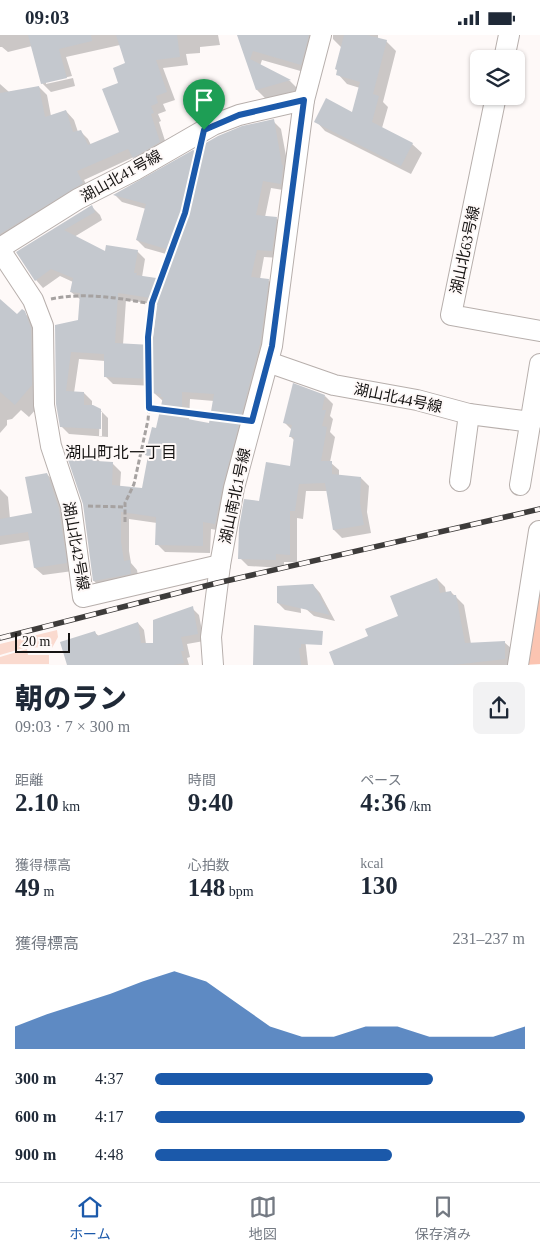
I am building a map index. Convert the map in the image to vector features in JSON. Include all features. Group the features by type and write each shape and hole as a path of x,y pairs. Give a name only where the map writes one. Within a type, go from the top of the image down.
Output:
{"street":[{"name":"湖山南北1号線","path":"213,665 211,637 220,565 234,488 272,346 304,100 321,35"},
{"path":"506,50 509,35"},
{"name":"湖山北41号線","path":"0,249 78,199 135,170 204,130 239,115 304,100"},
{"name":"湖山北63号線","path":"494,105 451,315 540,331"},
{"name":"湖山北42号線","path":"0,249 35,306 43,326 44,405 51,446 70,506 83,597 220,565"},
{"name":"湖山北44号線","path":"268,362 334,385 417,400 469,414 531,422"},
{"path":"520,485 540,364"},
{"path":"460,481 469,414"},
{"path":"518,665 539,531"}],"path":[{"path":"125,522 125,507 134,484 148,420 148,337 152,304 185,213 204,130"},
{"path":"35,306 49,299 68,296 112,297 152,304"},
{"path":"149,408 252,421"},
{"path":"70,506 125,507"}],"shaded area":[{"path":"540,558 540,664 523,665"},
{"path":"57,630 58,637 52,648 27,647 0,655 0,644"},
{"path":"27,649 28,655 49,655 49,664 0,664 0,657"}],"building":[{"path":"28,35 91,35 92,41 59,49 67,78 41,84"},
{"path":"116,35 177,35 180,57 156,60 167,92 156,96 158,103 151,106 154,113 151,114 160,142 133,158 128,149 77,171 83,183 0,234 0,93 39,86 45,117 66,110 73,132 81,130 88,145 119,132 102,89 118,83 113,68 125,63"},
{"path":"237,35 309,35 301,65 253,51 250,59 291,80 256,90"},
{"path":"344,35 367,35 387,40 373,94 379,96 372,122 413,143 401,166 314,122 326,98 352,112 360,82 336,75 337,70 335,69"},
{"path":"274,119 283,165 281,184 263,181 256,215 277,217 272,251 257,250 251,277 269,279 260,344 223,485 215,524 203,522 203,546 155,545 156,517 121,512 121,542 124,561 130,560 131,574 93,581 83,504 66,454 97,457 97,461 113,462 112,485 142,488 148,456 145,455 152,427 156,428 163,397 160,397 161,394 152,393 153,379 104,377 104,354 71,352 66,391 84,392 84,405 93,405 101,409 101,429 60,427 56,404 55,325 78,320 80,293 70,292 73,278 51,269 35,281 16,252 92,205 95,212 64,230 105,251 106,245 138,250 134,273 137,273 136,275 163,279 173,251 136,240 146,204 113,195 193,150 201,153 204,144 242,126","holes":["118,293 158,299 152,345 115,343","182,392 214,394 209,423 182,418"]},
{"path":"0,299 17,314 22,309 25,311 31,328 32,385 15,405 0,392"},
{"path":"293,383 325,395 322,410 326,410 322,426 327,427 321,461 332,461 332,474 361,477 360,503 364,525 333,530 325,483 299,484 295,511 290,511 290,555 276,554 276,560 238,559 239,528 244,499 259,501 266,462 290,466 294,437 289,437 292,425 283,423"},
{"path":"47,473 59,509 67,563 34,568 28,532 0,536 0,519 32,513 25,477"},
{"path":"437,578 440,593 451,591 452,595 456,595 465,643 505,641 505,659 453,665 334,665 329,652 368,636 365,629 398,616 390,596"},
{"path":"313,584 330,615 277,603 277,586"},
{"path":"193,606 198,634 181,637 184,651 181,651 184,663 174,665 67,665 60,642 95,631 97,636 138,622 141,643 153,643 153,620"},
{"path":"254,625 323,631 322,645 301,644 301,648 299,648 301,665 253,665"}],"railway":[{"path":"0,638 217,583 540,509"}],"district":[{"name":"湖山町北一丁目","path":"121,452"}],"route":[{"path":"304,100 272,346 252,421 149,408 148,337 152,303 185,213 204,130 239,115 304,100"}]}
